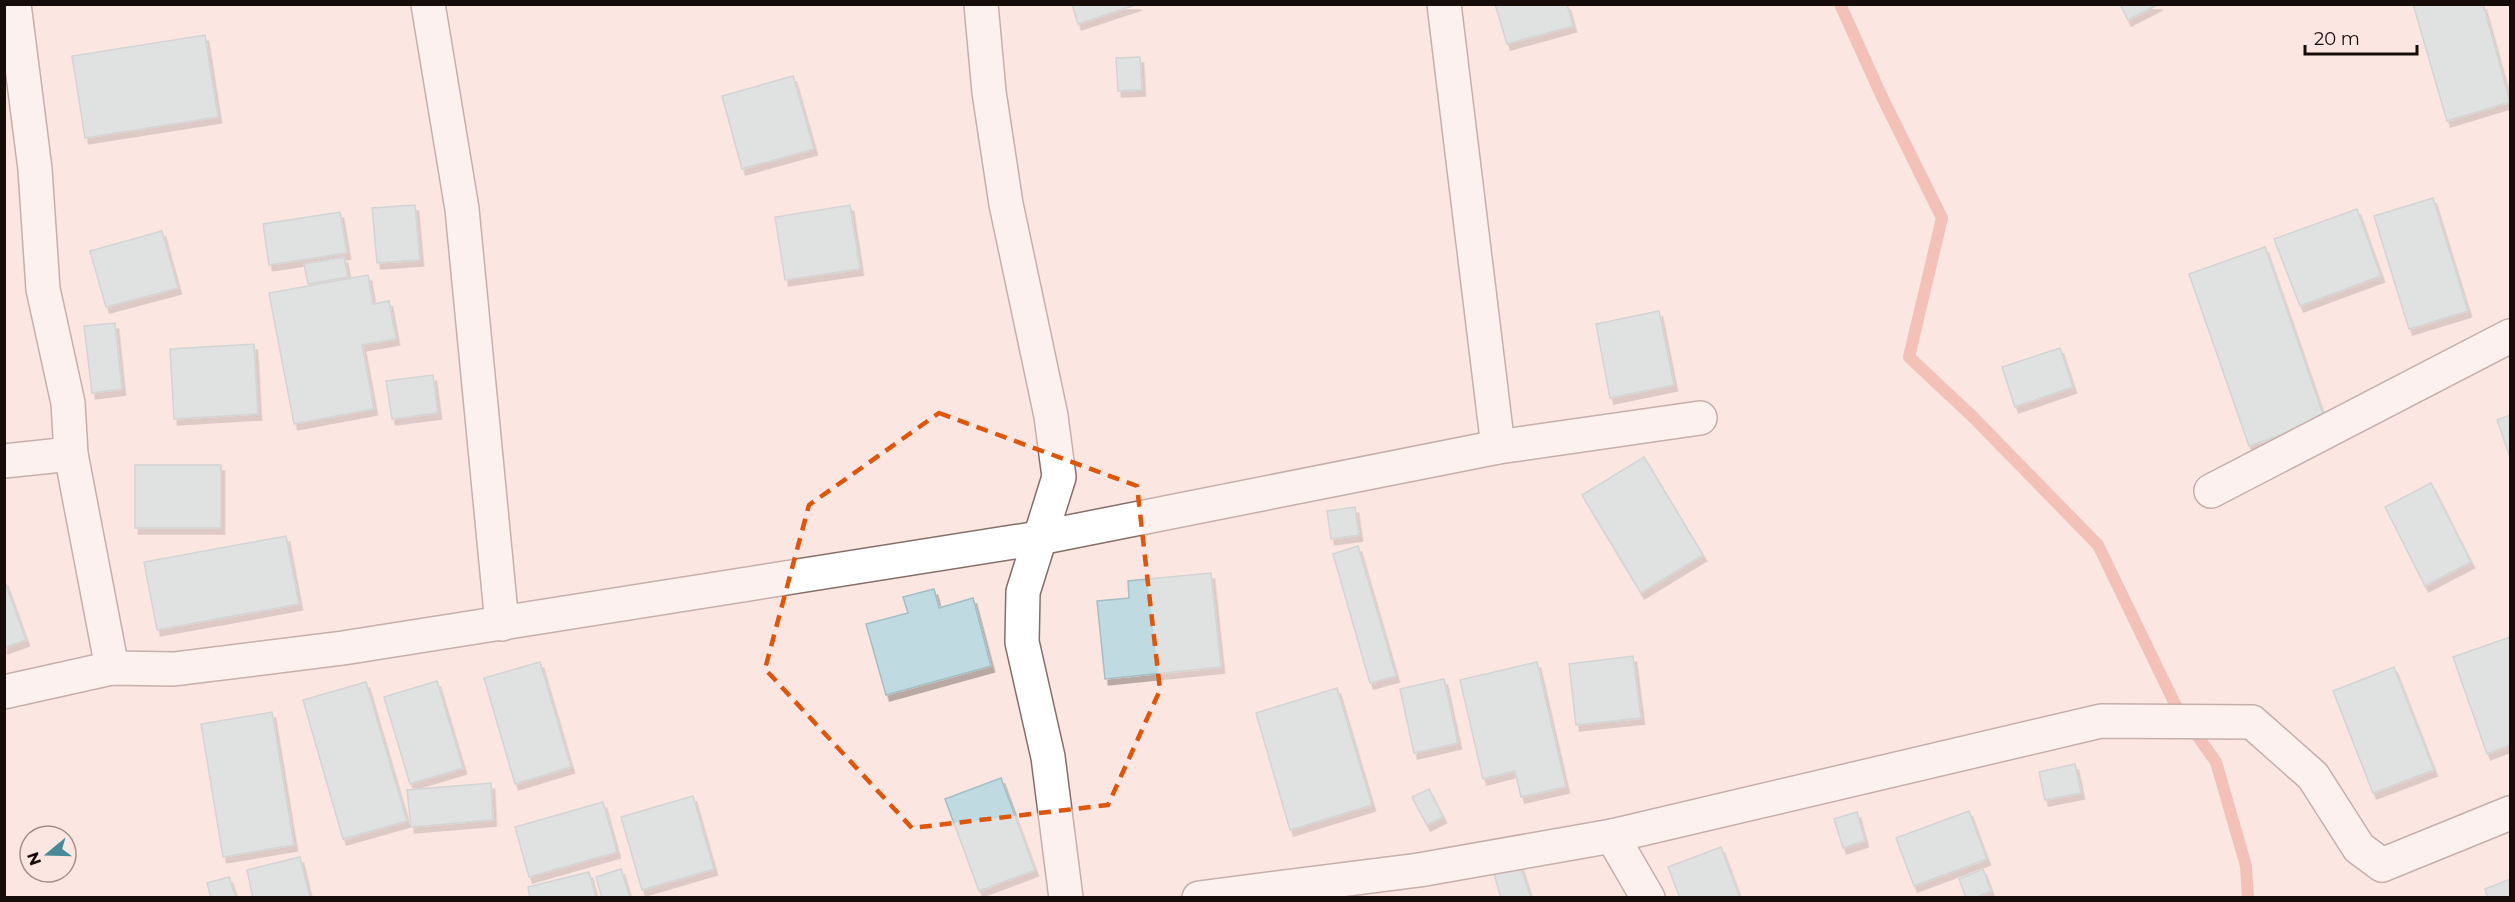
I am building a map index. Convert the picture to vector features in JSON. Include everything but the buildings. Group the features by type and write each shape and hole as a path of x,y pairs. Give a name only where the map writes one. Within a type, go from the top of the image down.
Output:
{"street":[{"path":"14,4 34,169 43,289 68,403 71,454 112,668"},
{"path":"428,4 462,208 502,624"},
{"path":"981,4 989,92 1006,204 1051,416 1059,477 1023,592 1022,642 1048,757 1066,897"},
{"path":"1444,4 1498,447"},
{"path":"2211,490 2511,336"},
{"path":"4,692 112,668 174,669 343,648 1039,538 1498,447 1700,418"},
{"path":"4,461 71,454"},
{"path":"1199,897 1419,870 1612,836 2101,721 2252,722 2313,776 2359,848 2382,865 2511,813"},
{"path":"1612,836 1648,897"}],"highlighted area":[{"path":"939,413 1137,486 1160,690 1108,805 912,828 765,669 809,505"}],"waterway":[{"path":"1840,4 1882,97 1942,218 1909,357 1972,416 2098,545 2175,704 2216,762 2246,866 2248,898"}]}
